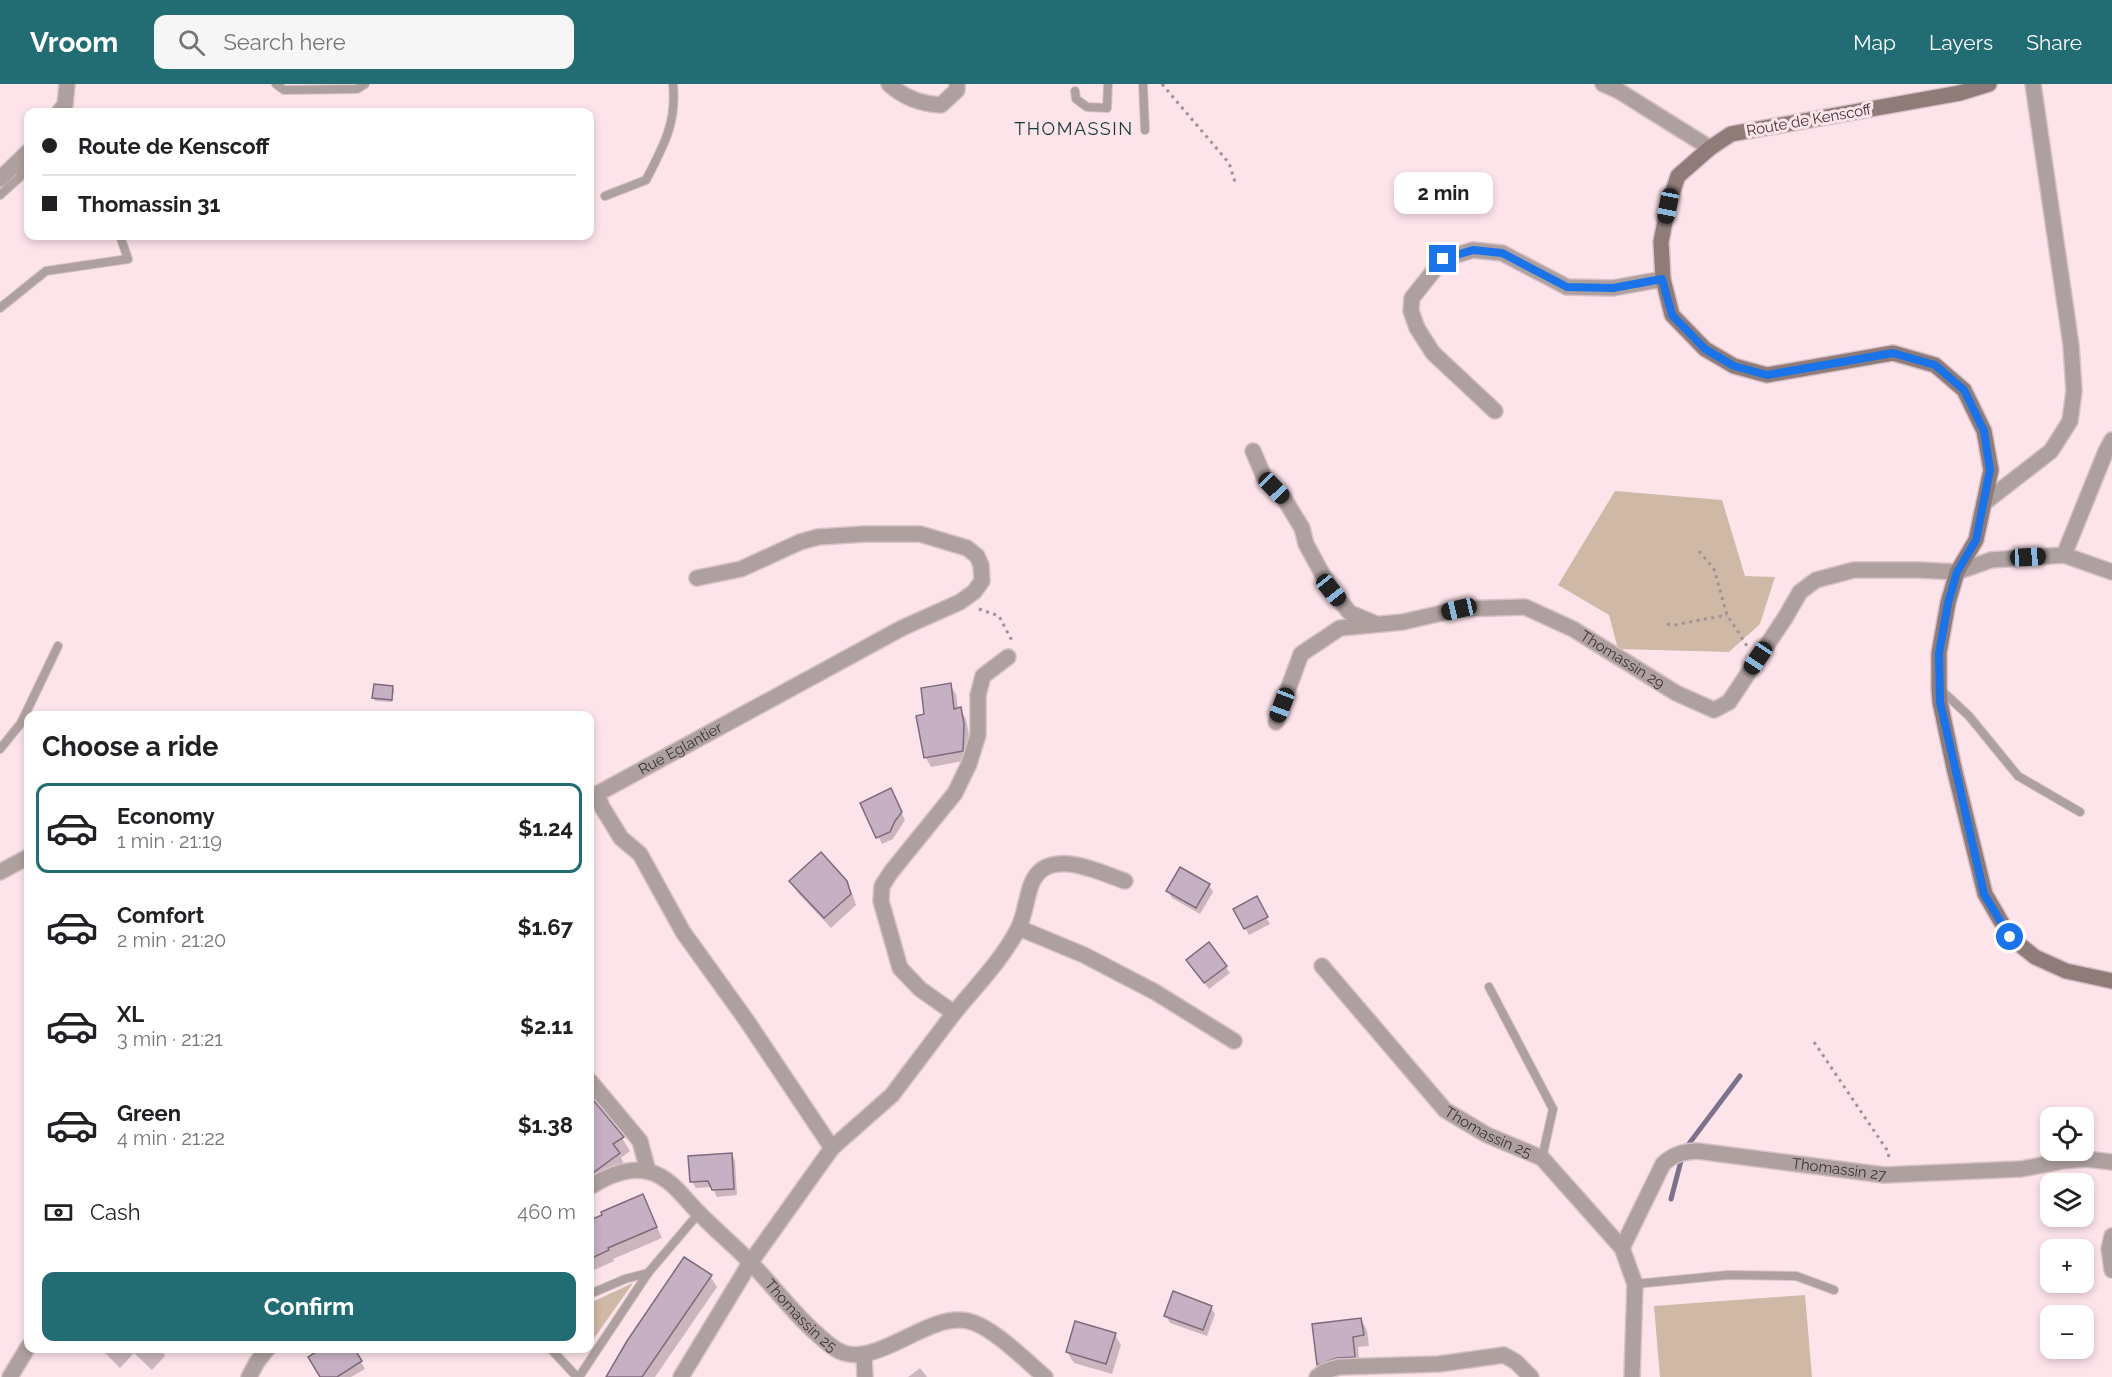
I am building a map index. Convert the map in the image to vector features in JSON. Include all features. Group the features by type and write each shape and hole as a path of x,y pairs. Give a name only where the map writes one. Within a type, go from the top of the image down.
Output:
{"main road":[{"name":"Route de Kenscoff","path":"1989,84 1960,93 1731,134 1710,148 1678,176 1668,206 1661,242 1662,279 1672,315 1705,349 1734,366 1767,375 1893,353 1935,365 1964,390 1984,431 1990,470 1976,540 1957,572 1948,603 1939,653 1940,702 1984,894 2010,937 2035,957 2066,971 2112,981"}],"street":[{"path":"65,108 67,84"},
{"path":"889,84 922,104 941,105 957,90 957,84"},
{"path":"1603,84 1710,148"},
{"path":"1984,503 2051,451 2070,421 2074,391 2071,345 2033,84"},
{"path":"0,180 24,157"},
{"path":"1495,411 1433,353 1417,328 1411,311 1412,298 1443,259 1473,250 1502,253 1567,287 1613,288 1662,279"},
{"path":"2064,555 2112,440"},
{"path":"1253,451 1265,479 1283,497 1302,528 1306,544 1331,590 1350,613 1377,624"},
{"name":"Rue Eglantier","path":"697,578 741,569 800,542 818,537 865,534 920,534 967,548 977,556 981,565 982,581 974,592 960,602 902,628 597,794 602,807 621,838 640,854 683,932 747,1021 832,1148"},
{"path":"1957,572 1991,560 2064,555 2112,572"},
{"name":"Thomassin 29","path":"1276,722 1302,654 1340,628 1403,622 1459,609 1525,608 1573,629 1676,693 1714,710 1729,702 1800,592 1816,580 1854,570 1957,572"},
{"path":"954,1013 920,988 900,968 881,901 882,886 955,793 969,764 978,735 978,695 983,676 1008,657"},
{"path":"0,872 24,859"},
{"path":"681,1377 750,1263 832,1148 892,1095 1006,949 1019,928 1036,875 1044,868 1055,864 1073,863 1125,881"},
{"path":"1019,928 1084,955 1145,987 1234,1041"},
{"name":"Thomassin 25","path":"1322,966 1445,1110 1487,1135 1542,1158 1622,1248 1635,1284 1632,1377"},
{"path":"594,1086 640,1141 648,1171 625,1171 594,1185"},
{"name":"Thomassin 27","path":"1622,1248 1663,1164 1673,1155 1697,1151 1884,1175 2021,1169 2086,1159 2112,1162"},
{"name":"Thomassin 25","path":"648,1171 669,1180 809,1327 836,1350 864,1355"},
{"path":"2112,1236 2109,1249 2112,1270"},
{"path":"865,1377 864,1355 945,1322 968,1321 990,1332 1045,1377"},
{"path":"10,1377 24,1353"},
{"path":"249,1377 256,1362 264,1353"},
{"path":"1317,1377 1325,1371 1340,1367 1439,1364 1504,1355 1516,1362 1531,1377"}],"lane":[{"path":"276,84 284,90 357,89 365,84"},
{"path":"605,196 646,180 666,141 675,104 673,84"},
{"path":"1075,91 1076,99 1087,106 1107,108 1108,84"},
{"path":"1143,84 1145,130"},
{"path":"0,195 20,177 24,162"},
{"path":"0,308 46,271 128,259 121,240"},
{"path":"27,711 58,646"},
{"path":"1940,689 1969,716 2018,776 2080,812"},
{"path":"0,749 24,717"},
{"path":"1489,987 1553,1109 1542,1158"},
{"path":"555,1353 578,1377 648,1273 699,1213"},
{"path":"594,1292 625,1279 648,1273"},
{"path":"1635,1284 1728,1275 1796,1276 1834,1290"}],"path":[{"path":"1162,84 1229,163 1236,185"},
{"path":"1699,551 1714,569 1727,615 1743,641 1758,658"},
{"path":"960,602 999,616 1011,639 1008,657"},
{"path":"1666,624 1674,625 1727,615"},
{"path":"1814,1042 1889,1153 1884,1175"}],"shaded area":[{"path":"1615,491 1722,500 1745,576 1775,577 1760,624 1729,652 1618,649 1609,615 1558,585"},
{"path":"633,1283 594,1338 594,1301"},
{"path":"1805,1295 1812,1377 1660,1377 1654,1306"}],"building":[{"path":"951,683 954,709 961,707 964,724 963,751 924,758 916,716 924,714 921,688"},
{"path":"374,684 393,686 392,700 372,698"},
{"path":"891,788 902,812 890,832 876,838 860,803"},
{"path":"821,852 847,881 851,894 824,918 789,881"},
{"path":"1180,867 1210,884 1196,908 1166,891"},
{"path":"1257,896 1268,917 1244,929 1233,909"},
{"path":"1209,942 1227,966 1204,983 1186,960"},
{"path":"594,1101 624,1137 613,1144 620,1153 594,1172"},
{"path":"732,1153 734,1189 712,1190 708,1181 690,1182 688,1156"},
{"path":"643,1194 657,1227 608,1248 609,1250 594,1257 594,1218 602,1215 601,1212"},
{"path":"684,1257 712,1275 642,1377 606,1377 627,1341"},
{"path":"1173,1291 1212,1306 1203,1330 1164,1316"},
{"path":"1361,1318 1364,1335 1353,1337 1355,1357 1337,1358 1317,1365 1312,1324"},
{"path":"1075,1321 1116,1333 1106,1364 1066,1352"},
{"path":"314,1353 357,1353 362,1361 337,1377 320,1377 308,1357"}],"waterway":[{"path":"1685,1149 1740,1076"},
{"path":"1671,1199 1682,1157"}],"district":[{"name":"THOMASSIN","path":"1074,128"}],"route":[{"path":"1443,259 1473,250 1502,253 1567,287 1613,288 1662,279 1672,315 1705,349 1734,366 1767,375 1893,353 1935,365 1964,390 1984,431 1990,470 1976,540 1957,572 1948,603 1939,653 1940,702 1984,894 2010,937"}]}
